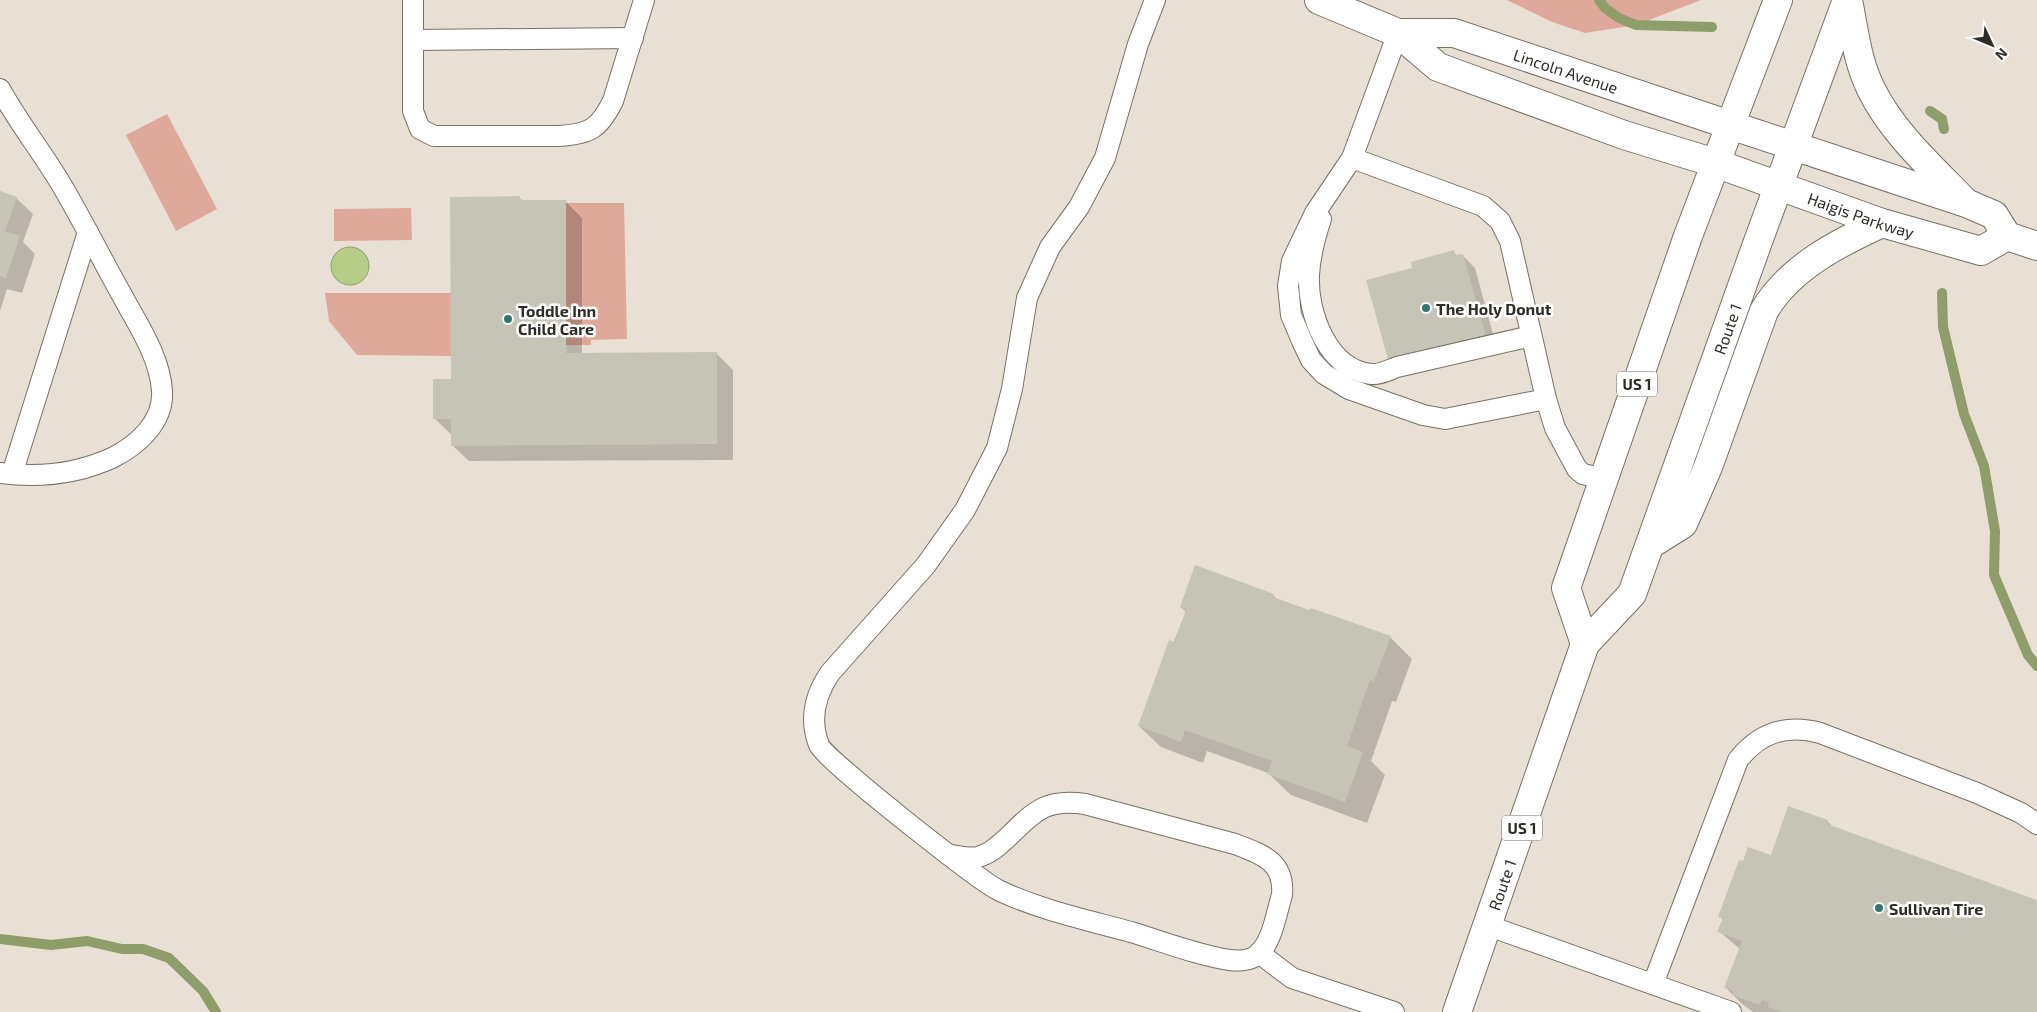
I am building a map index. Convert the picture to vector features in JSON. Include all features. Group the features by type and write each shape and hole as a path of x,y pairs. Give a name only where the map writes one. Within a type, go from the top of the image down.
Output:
{"main road":[{"name":"Lincoln Avenue","path":"1319,0 1398,33 1438,67 1624,135 1715,163"},
{"name":"US 1","path":"1585,644 1566,588 1715,163 1778,0"},
{"path":"1848,0 1857,48 1870,88 1878,102 1911,145 1966,203"},
{"name":"Route 1","path":"1458,1012 1585,644 1632,594 1848,0"},
{"name":"Lincoln Avenue","path":"1398,33 1454,34 1730,125"},
{"path":"1730,125 1966,203 1994,215 2007,236 2037,246"},
{"name":"Haigis Parkway","path":"1715,163 1882,223 1981,251 2007,236"},
{"path":"1651,544 1683,524 1708,467 1764,311 1771,300 1797,272 1845,241 1882,223"}],"lane":[{"path":"413,0 413,111 420,130 434,136 559,136 579,135 592,130 602,121 613,101 644,0"},
{"path":"950,855 976,858 986,854 1036,812 1051,803 1066,801 1085,804 1235,844 1265,857 1274,864 1281,876 1282,894 1269,938 1259,953 1245,961 1230,960 1028,902 984,882 841,769 819,747 815,705 818,690 926,565 965,510 997,448 1012,389 1027,298 1050,247 1079,207 1105,158 1138,44 1154,0"},
{"path":"1398,33 1352,158 1305,230 1292,261 1288,286 1291,314 1311,360 1324,374 1348,389 1405,410 1444,419 1546,399"},
{"path":"413,40 633,38"},
{"path":"0,89 60,183 88,232 148,343 162,390 161,406 155,422 142,438 128,450 100,464 78,470 47,475 6,474 88,232"},
{"path":"1352,158 1483,206 1492,212 1505,229 1510,242 1546,399 1555,428 1577,469 1582,474 1604,480"},
{"path":"1332,189 1315,237 1309,277 1319,330 1327,346 1345,364 1371,374 1383,373 1397,367 1531,336"},
{"path":"1653,984 1738,760 1747,748 1765,735 1795,728 1820,733 1977,793 2021,813 2037,824"},
{"path":"1489,926 1731,1012"},
{"path":"1259,953 1292,978 1394,1012"}],"shaded area":[{"path":"1507,0 1701,0 1636,25 1585,33 1552,22"},
{"path":"167,114 217,209 176,231 126,135"},
{"path":"566,203 624,203 627,339 591,340 591,345 566,345"},
{"path":"411,208 412,240 334,241 334,209"},
{"path":"350,247 363,253 369,266 363,279 350,285 337,279 331,266 337,253"},
{"path":"325,293 451,293 451,356 357,355 329,321"}],"building":[{"path":"0,191 17,197 5,231 20,236 6,278 0,276"},
{"name":"Toddle Inn Child Care","path":"520,196 520,200 566,200 566,353 717,352 717,444 451,446 451,419 433,419 433,379 451,379 450,197"},
{"name":"The Holy Donut","path":"1454,250 1455,255 1463,254 1486,336 1389,363 1366,280 1412,268 1411,262"},
{"path":"1195,565 1274,594 1273,597 1391,636 1374,681 1370,680 1347,746 1363,752 1345,802 1267,774 1272,761 1185,730 1181,742 1138,726 1169,640 1174,642 1186,610 1180,607"},
{"name":"Sullivan Tire","path":"1788,806 1828,820 1827,824 2037,900 2037,1012 1783,1012 1768,1007 1769,1002 1762,1000 1760,1005 1732,995 1733,991 1724,988 1742,941 1717,932 1723,918 1718,917 1739,860 1743,861 1748,847 1771,855"}],"waterway":[{"path":"1599,0 1605,8 1619,18 1636,25 1712,27"},
{"path":"1930,111 1942,119 1944,129"},
{"path":"1942,293 1943,327 1964,414 1984,466 1995,531 1994,575 2028,655 2037,666"},
{"path":"0,939 51,945 87,941 122,949 143,949 169,958 203,991 216,1012"}],"place":[{"name":"The Holy Donut","path":"1426,308"},
{"name":"Toddle Inn Child Care","path":"508,319"},
{"name":"Sullivan Tire","path":"1879,908"}]}
